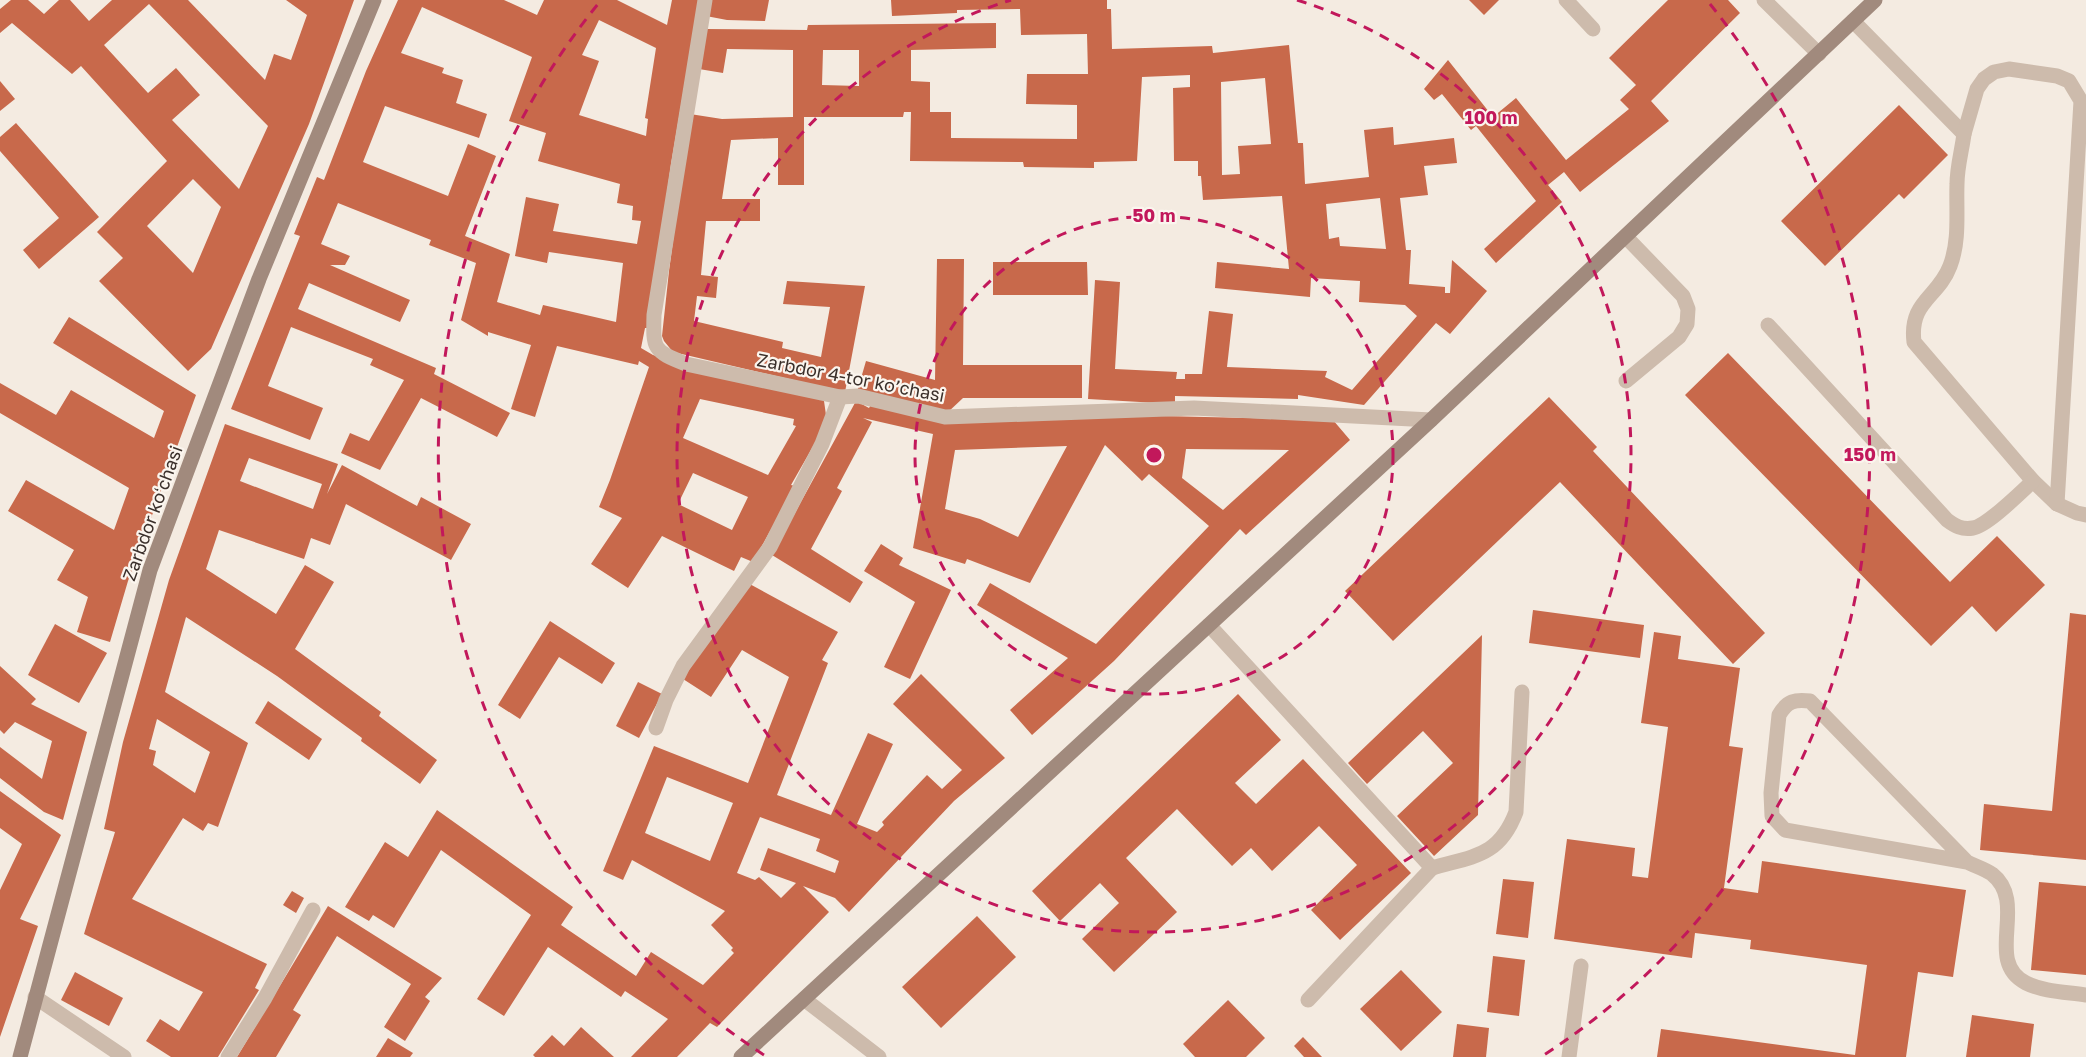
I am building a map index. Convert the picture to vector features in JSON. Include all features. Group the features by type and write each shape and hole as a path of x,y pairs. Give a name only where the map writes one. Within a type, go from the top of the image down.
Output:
{"main road":[{"name":"Zarbdor koʻchasi","path":"20,1057 150,570 259,279 374,0"},
{"path":"741,1057 1431,420 1875,0"}],"street":[{"name":"Zarbdor 4-tor koʼchasi","path":"705,0 654,315 654,342 662,354 686,364 840,397 858,396 945,417 1194,408 1431,420"},
{"path":"1566,0 1593,28"},
{"path":"1764,0 1819,54"},
{"path":"1853,21 1964,134"},
{"path":"2057,504 2081,101 2069,81 2057,76 2010,69 1994,72 1984,79 1977,89 1964,134 1957,181 1957,236 1954,255 1945,276 1919,309 1912,325 1914,342 2033,481 2057,504 2086,515"},
{"path":"1626,237 1683,296 1688,309 1687,324 1679,337 1626,381"},
{"path":"1768,325 1947,520 1959,528 1975,528 1982,524 2033,481"},
{"path":"656,728 666,700 683,666 770,548 822,444 840,397"},
{"path":"1209,625 1432,868"},
{"path":"1308,1000 1432,868 1484,853 1499,843 1510,829 1516,812 1522,692"},
{"path":"1967,862 1810,700 1797,699 1785,705 1779,715 1771,793 1772,816 1785,830 1967,862 1993,875 2005,893 2009,913 2005,950 2013,971 2025,983 2086,995"},
{"path":"228,1057 265,998 313,910"},
{"path":"1569,1057 1581,966"},
{"path":"35,997 124,1057"},
{"path":"804,999 879,1057"}],"building":[{"path":"11,0 28,0 44,14 59,0 70,0 89,21 112,0 188,0 265,80 274,54 291,60 307,15 286,0 354,0 309,124 211,349 188,371 99,281 123,258 97,232 167,161 81,66 72,74 12,23 0,33 0,9","holes":["149,4 268,126 239,189 172,120 200,95 176,68 148,93 104,45","193,179 221,207 193,273 147,226"]},
{"path":"398,0 504,0 537,15 544,0 617,0 667,25 672,0 699,0 671,164 648,328 645,328 641,348 653,355 678,363 823,394 827,422 791,485 795,486 753,562 741,557 734,571 662,536 628,588 591,564 622,518 599,507 649,367 639,361 638,365 557,346 535,417 511,409 531,345 488,332 488,336 461,320 476,263 429,245 431,240 338,203 321,244 350,256 345,265 330,265 410,300 400,322 309,283 298,309 436,368 434,374 510,413 497,437 421,398 380,470 341,453 350,433 369,441 404,380 370,365 373,359 291,327 268,386 323,408 310,440 231,409 300,236 294,234 317,177 324,180 366,71","holes":["422,7 532,57 509,121 546,133 538,161 620,184 617,203 633,206 632,220 641,221 637,244 553,231 559,204 526,197 515,256 547,263 549,252 623,263 616,322 543,305 540,315 497,302 510,254 465,236 496,156 468,144 448,196 363,162 385,106 479,138 487,114 456,103 463,80 442,73 444,68 401,53","599,20 656,48 645,118 648,119 646,136 579,115 599,61 582,55","700,399 794,419 793,425 796,426 768,475 683,438","693,473 748,497 732,530 678,504"]},
{"path":"709,0 769,0 765,21 727,20 706,16"},
{"path":"891,0 1107,0 1107,9 1111,9 1112,49 1212,46 1213,53 1289,45 1298,143 1303,143 1305,184 1369,177 1364,130 1393,127 1394,145 1454,138 1457,163 1424,166 1428,195 1400,198 1406,250 1411,250 1409,284 1445,287 1445,293 1450,293 1452,260 1487,291 1450,334 1436,323 1364,405 1298,395 1298,399 1175,396 1175,404 1088,399 1095,280 1120,282 1115,369 1177,372 1176,379 1185,379 1185,374 1202,374 1209,311 1233,314 1227,367 1327,371 1325,377 1352,390 1417,316 1405,305 1359,302 1360,281 1311,278 1310,297 1215,288 1217,262 1289,269 1282,196 1203,200 1201,176 1198,176 1198,161 1174,161 1173,88 1190,87 1190,75 1142,77 1137,161 1094,162 1094,168 1024,167 1023,162 910,161 911,112 904,112 903,117 804,117 804,185 778,185 778,138 731,140 722,199 760,199 760,221 706,221 701,275 718,277 716,298 697,296 694,321 783,342 782,348 821,357 830,307 783,304 787,281 865,286 845,392 673,352 662,336 690,114 722,119 793,117 793,50 727,49 723,73 699,69 706,29 807,30 808,25 996,23 996,48 911,50 911,81 930,82 930,112 951,112 951,138 1077,139 1077,105 1026,104 1027,74 1088,74 1087,34 1021,35 1020,9 957,10 957,13 892,16","holes":["823,50 859,50 859,86 822,85","1265,78 1271,144 1238,146 1240,174 1222,175 1221,82","1380,198 1386,249 1340,246 1339,237 1329,239 1326,204"]},
{"path":"1469,0 1499,0 1484,15"},
{"path":"1668,0 1728,0 1740,13 1651,101 1669,121 1580,192 1564,172 1548,185 1562,202 1496,263 1484,249 1536,201 1476,126 1471,130 1442,94 1434,100 1424,89 1448,60 1493,117 1516,98 1566,160 1629,109 1620,100 1636,85 1609,58"},
{"path":"0,81 15,99 0,111"},
{"path":"1899,105 1948,155 1904,199 1899,194 1825,266 1781,221"},
{"path":"16,123 99,217 39,269 23,250 59,218 0,151 0,137"},
{"path":"937,259 964,259 963,365 1082,365 1082,398 963,398 946,414 857,392 866,361 935,380"},
{"path":"993,262 1087,262 1088,295 993,295"},
{"path":"69,317 196,395 128,581 110,642 77,632 88,597 57,580 74,550 8,511 26,480 114,530 129,488 0,413 0,383 56,415 71,390 154,438 164,411 53,343"},
{"path":"1728,353 1950,582 1997,536 2045,585 1996,632 1972,606 1931,646 1685,395"},
{"path":"1549,397 1597,447 1593,451 1765,633 1733,664 1560,482 1393,641 1345,591"},
{"path":"856,401 869,408 872,403 935,416 1161,416 1333,420 1350,440 1246,535 1240,529 1114,661 1032,735 1010,710 1068,658 977,605 990,583 1096,644 1209,526 1149,474 1142,481 1105,445 1030,583 967,559 965,564 913,548 933,434 863,418 872,422 837,488 842,491 811,549 863,582 850,603 772,555","holes":["1067,446 1018,537 980,519 945,509 955,450","1186,449 1289,450 1223,510 1182,478"]},
{"path":"225,424 338,464 327,494 342,465 417,506 421,497 471,524 451,560 346,504 330,545 311,538 304,559 219,530 206,569 276,614 305,565 334,582 295,649 381,712 379,716 437,760 420,784 277,676 186,617 165,692 248,743 218,827 208,823 203,831 183,818 132,899 267,964 255,988 259,990 218,1057 171,1057 146,1041 160,1019 179,1031 203,992 84,934 115,832 104,829 123,742 169,580","holes":["249,458 322,484 313,509 240,481","157,719 210,752 195,793 153,765 156,751 149,749"]},
{"path":"881,544 903,558 899,565 951,590 910,679 884,667 915,602 864,571"},
{"path":"746,582 838,632 822,660 828,663 777,795 831,815 868,733 893,744 857,824 877,832 884,825 882,822 927,775 942,789 962,770 893,704 921,674 1005,758 954,801 849,912 835,898 803,886 829,912 717,1027 710,1023 677,1057 631,1057 668,1019 625,991 621,997 548,947 504,1016 477,999 531,915 441,850 394,928 373,915 369,921 345,907 385,842 408,857 437,810 573,907 561,925 636,976 651,952 703,985 734,953 731,950 733,948 711,925 725,911 632,860 623,880 603,871 654,746 748,783 789,677 742,650 711,697 683,679","holes":["667,777 733,803 710,861 645,833","760,817 820,839 816,851 839,861 835,873 768,848 760,870 796,883 781,898 759,877 755,880 737,873"]},
{"path":"1533,610 1644,625 1640,658 1529,643"},
{"path":"2070,613 2086,615 2086,860 1980,850 1984,804 2052,811"},
{"path":"550,621 615,663 602,684 559,657 520,719 498,705"},
{"path":"55,624 107,653 79,703 28,675"},
{"path":"1654,632 1681,636 1678,659 1740,668 1729,746 1743,748 1724,888 1758,893 1762,861 1966,890 1953,977 1918,972 1906,1057 1657,1057 1661,1029 1855,1055 1867,965 1750,949 1751,940 1695,933 1692,958 1554,939 1567,839 1635,848 1632,876 1648,878 1668,727 1641,723"},
{"path":"1482,635 1478,815 1434,856 1397,816 1453,763 1423,731 1367,784 1348,763"},
{"path":"0,666 36,699 31,704 87,732 63,820 44,812 0,778 0,747 42,779 52,741 15,722 4,734 0,730"},
{"path":"638,682 662,694 639,738 616,726"},
{"path":"1238,694 1281,740 1235,783 1256,804 1303,759 1411,873 1340,940 1311,910 1357,865 1319,826 1272,871 1251,848 1232,866 1177,809 1126,858 1177,912 1114,972 1082,939 1119,903 1100,883 1060,921 1032,891"},
{"path":"268,701 322,739 309,760 255,723"},
{"path":"0,791 61,835 20,919 38,926 0,1037 0,890 22,844 0,828"},
{"path":"1503,879 1534,882 1528,938 1496,934"},
{"path":"2039,882 2086,886 2086,975 2031,970"},
{"path":"292,891 304,898 296,913 283,905"},
{"path":"328,906 442,978 425,997 430,1001 405,1041 384,1027 411,984 337,936 293,1010 301,1015 276,1057 237,1057"},
{"path":"977,916 1016,957 941,1028 902,987"},
{"path":"1493,956 1525,960 1519,1016 1487,1012"},
{"path":"1401,970 1442,1012 1401,1051 1360,1009"},
{"path":"75,972 123,998 109,1026 61,1000"},
{"path":"1228,1000 1265,1038 1246,1057 1195,1057 1183,1044"},
{"path":"1972,1015 2034,1024 2030,1057 1966,1057"},
{"path":"1457,1024 1489,1028 1486,1057 1453,1057"},
{"path":"581,1027 614,1057 535,1057 533,1055 552,1035 564,1046"},
{"path":"1303,1037 1322,1057 1304,1057 1294,1046"},
{"path":"388,1038 413,1053 410,1057 376,1057"}]}
